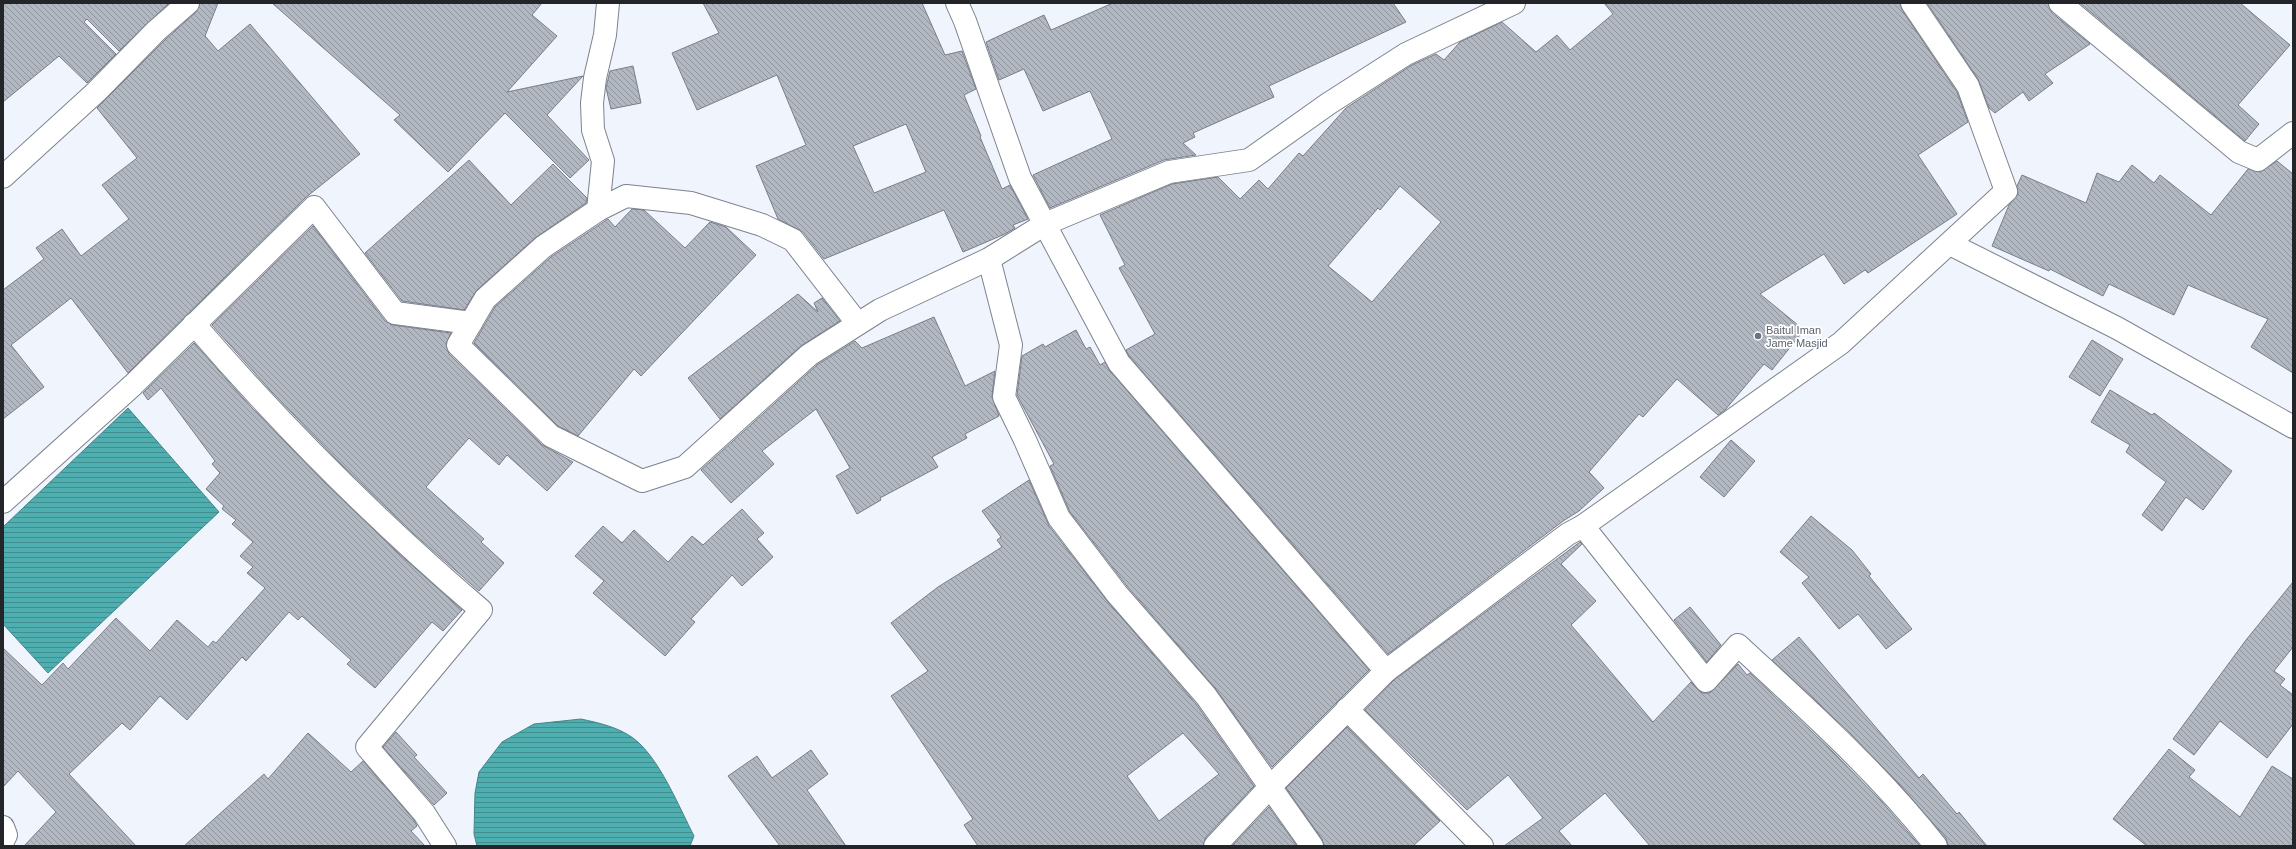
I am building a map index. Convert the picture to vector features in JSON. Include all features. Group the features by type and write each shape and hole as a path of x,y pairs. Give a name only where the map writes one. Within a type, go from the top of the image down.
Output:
{"street":[{"path":"3,177 96,92 156,30 188,3"},
{"path":"598,210 603,161 593,130 592,103 595,78 605,35 608,3"},
{"path":"957,3 965,21 1020,178 1119,364 1386,671"},
{"path":"858,324 794,240 762,225 691,203 626,196 598,210 543,247 485,300 458,345 551,436 642,481 685,467 808,355 858,324 880,310 989,259 1045,224 1169,172 1249,160 1328,104 1406,54 1514,3"},
{"path":"1215,846 1271,786 1386,671 1568,534 1583,526 1841,343 2006,191 1968,86 1912,3"},
{"path":"2060,3 2239,152 2258,160 2293,133"},
{"path":"3,502 134,385 314,207 395,313 471,323"},
{"path":"1950,244 2117,328 2293,427"},
{"path":"989,259 1011,345 1004,397 1025,440 1059,518 1117,594 1206,696 1312,846"},
{"path":"194,324 288,428 424,562 481,610 367,747 424,813 445,846"},
{"path":"1583,526 1706,681 1738,645 1843,743 1912,816 1936,846"},
{"path":"1347,710 1482,846"},
{"path":"3,827 6,835 3,841"}],"water":[{"path":"128,408 219,512 48,673 3,624 3,527"},
{"path":"581,719 615,728 633,738 642,746 668,783 694,836 690,846 477,846 474,834 475,793 479,772 502,742 534,724"}],"building":[{"path":"3,3 169,3 119,51 87,19 84,22 116,54 87,83 59,56 3,102"},
{"path":"200,3 218,3 205,36 218,51 250,24 360,154 305,198 128,373 71,298 11,345 44,387 3,419 3,290 44,259 36,248 62,229 81,256 129,219 102,185 137,158 97,108 165,40 196,12"},
{"path":"272,3 542,3 532,15 557,36 507,92 583,76 547,115 589,160 570,178 505,113 448,172 394,120 400,115"},
{"path":"703,3 922,3 945,55 962,51 976,89 964,95 981,136 980,137 1002,189 1010,185 1028,219 1013,225 1015,228 1005,234 963,252 944,210 824,259 803,232 778,219 756,166 806,145 777,75 697,110 672,53 719,33","holes":["906,124 926,172 874,193 853,146"]},
{"path":"1113,3 1393,3 1406,22 1269,86 1274,97 1193,133 1195,137 1183,143 1196,155 1164,160 1050,208 1033,175 1112,139 1090,91 1043,111 1024,69 999,80 986,42 1044,15 1051,30"},
{"path":"1604,3 1900,3 1902,10 1957,92 1968,122 1918,155 1957,214 1868,273 1865,270 1844,284 1824,254 1760,294 1804,330 1772,370 1764,364 1725,410 1718,415 1677,379 1643,417 1639,414 1589,472 1604,488 1579,511 1563,521 1388,654 1129,356 1126,350 1155,334 1119,268 1125,265 1100,215 1172,184 1218,177 1240,199 1259,180 1268,189 1299,153 1303,156 1346,108 1412,65 1436,54 1444,60 1460,42 1502,22 1536,52 1557,35 1570,50 1613,14","holes":["1400,186 1441,222 1372,302 1328,266 1378,208 1380,210"]},
{"path":"1927,3 2048,3 2052,13 2090,44 2045,74 2053,83 2029,101 2023,92 1995,113 1989,108 1978,79"},
{"path":"2080,3 2240,3 2290,45 2238,105 2259,124 2245,141"},
{"path":"633,66 641,103 611,109 606,88 610,71"},
{"path":"469,160 511,205 553,164 587,198 586,203 535,238 477,290 464,310 402,301 365,253"},
{"path":"2277,161 2293,174 2293,373 2251,347 2268,319 2188,285 2174,315 2109,284 2103,296 2050,269 2049,271 1992,246 2009,205 2018,194 2017,186 2022,175 2086,203 2097,173 2119,182 2132,165 2154,183 2160,175 2211,215 2248,169 2260,172"},
{"path":"632,209 644,210 685,248 710,222 726,227 756,255 641,376 634,369 578,436 558,426 474,343 495,307 551,257 608,219 615,227"},
{"path":"313,226 385,321 393,325 451,333 446,344 449,354 542,445 573,462 547,491 507,455 499,465 469,438 426,487 484,539 481,542 504,563 479,591 414,534 341,464 271,391 212,325"},
{"path":"798,294 818,312 814,303 822,298 840,321 801,346 720,419 688,378"},
{"path":"934,317 965,386 995,371 992,396 999,416 965,434 967,438 932,457 938,467 880,498 881,500 857,514 836,476 850,468 816,409 762,451 774,464 731,503 701,470 817,365 855,341 862,348"},
{"path":"1076,330 1086,349 1090,347 1100,365 1105,362 1110,371 1369,670 1272,767 1215,688 1127,586 1070,512 1050,466 1054,464 1017,395 1022,356 1043,344 1045,347"},
{"path":"2092,340 2123,359 2100,396 2069,377"},
{"path":"194,343 252,408 324,482 397,552 462,610 443,631 432,622 375,688 347,664 351,660 302,616 298,620 289,612 246,661 242,657 187,720 160,696 130,730 122,723 69,774 136,846 24,846 56,812 18,771 3,787 3,648 42,685 63,663 68,669 116,618 150,651 177,620 208,647 213,641 216,643 265,588 247,573 253,567 240,556 253,542 232,524 236,520 222,509 224,506 206,489 220,473 212,464 215,461 161,388 148,400 143,393"},
{"path":"2110,390 2152,415 2154,413 2232,471 2203,510 2186,497 2162,531 2142,515 2166,482 2126,452 2130,445 2091,422"},
{"path":"1731,440 1755,461 1724,497 1700,477"},
{"path":"1029,480 1049,526 1108,602 1196,704 1254,786 1206,837 1203,846 978,846 964,825 973,819 891,696 928,671 891,623 938,587 1002,547 997,540 1001,537 982,511","holes":["1183,733 1219,774 1159,821 1127,776"]},
{"path":"742,509 764,533 757,539 773,557 742,586 732,575 691,619 695,622 665,656 593,593 604,581 575,556 603,526 622,543 634,530 668,562 692,536 703,545"},
{"path":"1811,516 1852,550 1871,574 1869,576 1912,629 1886,649 1858,614 1839,629 1802,583 1809,577 1780,552"},
{"path":"1580,542 1582,544 1561,564 1596,601 1571,625 1653,722 1691,682 1702,693 1710,693 1738,664 1747,675 1750,673 1832,751 1881,801 1920,846 1650,846 1605,793 1559,831 1572,846 1504,846 1543,818 1508,775 1467,810 1365,710 1394,680"},
{"path":"2293,582 2293,647 2274,671 2285,679 2280,685 2293,695 2293,724 2267,758 2220,721 2194,755 2173,739 2246,640"},
{"path":"1690,607 1721,645 1707,662 1674,620"},
{"path":"1799,637 1919,778 1923,774 1957,814 1959,812 1987,846 1948,846 1946,838 1899,784 1850,733 1772,660"},
{"path":"1347,727 1440,821 1413,846 1324,846 1322,839 1286,788"},
{"path":"396,732 417,755 414,757 447,793 434,805 383,747"},
{"path":"308,733 351,772 363,761 414,820 417,826 411,831 425,846 184,846 264,774 268,779"},
{"path":"2169,749 2195,770 2189,777 2240,817 2272,766 2293,779 2293,846 2147,846 2113,819"},
{"path":"811,750 828,774 807,790 846,846 780,846 728,776 757,756 772,778"},
{"path":"1269,807 1297,846 1232,846"}],"place":[{"name":"Baitul Iman Jame Masjid","path":"1758,336"}]}
